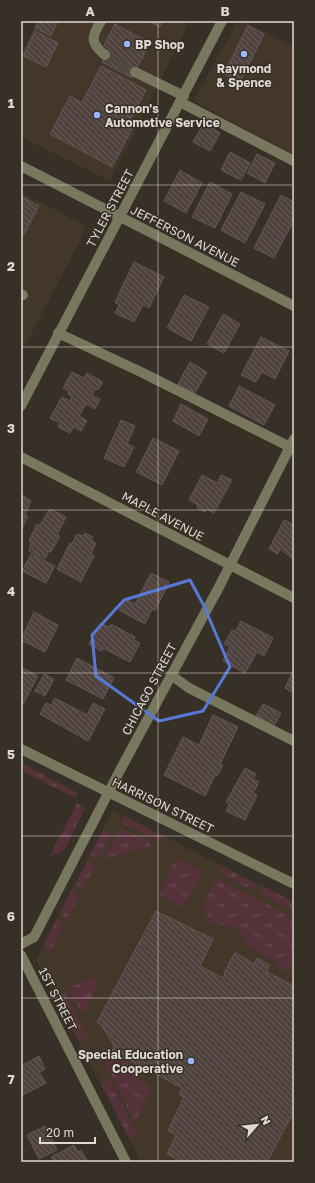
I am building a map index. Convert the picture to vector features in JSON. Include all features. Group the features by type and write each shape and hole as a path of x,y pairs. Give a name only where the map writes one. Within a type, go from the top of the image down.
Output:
{"street":[{"path":"101,21 95,32 93,41 96,48 105,55"},
{"name":"TYLER STREET","path":"21,406 222,21"},
{"path":"136,72 294,161"},
{"name":"JEFFERSON AVENUE","path":"21,166 294,306"},
{"path":"58,333 293,445"},
{"name":"CHICAGO STREET","path":"21,944 34,937 293,445"},
{"name":"MAPLE AVENUE","path":"21,457 294,598"},
{"path":"172,676 190,688 294,741"},
{"name":"HARRISON STREET","path":"21,749 294,884"},
{"name":"1ST STREET","path":"21,955 126,1162"}],"highlighted area":[{"path":"190,580 204,606 230,667 203,711 159,721 96,676 92,635 124,600"}],"shaded area":[{"path":"38,21 190,21 110,181 21,137 21,54"},
{"path":"238,21 243,21 294,47 294,155 193,101"},
{"path":"21,192 87,227 21,354"},
{"name":"Special Education Cooperative","path":"113,810 294,903 294,1162 141,1162 36,960"}],"green space":[{"path":"21,763 78,793 75,798 21,770"},
{"path":"77,803 85,808 65,849 62,852 50,856"},
{"path":"125,816 162,836 164,844 122,823"},
{"path":"120,828 150,842 151,846 104,859"},
{"path":"103,830 107,831 111,837 100,857 93,857 90,855"},
{"path":"88,859 95,867 84,887 75,885"},
{"path":"179,859 203,871 183,908 159,894 173,864"},
{"path":"222,866 257,884 252,890 219,872"},
{"path":"217,878 294,918 294,955 288,972 277,967 276,962 248,946 242,934 238,930 229,926 211,923 202,908"},
{"path":"263,886 294,902 294,911 261,894"},
{"path":"73,888 79,897 68,918 59,914"},
{"path":"57,918 64,925 49,954 44,944"},
{"path":"92,978 96,979 97,984 86,1011 82,1014 70,992 72,986"},
{"path":"63,989 87,1037 79,1041 62,1008 60,1001"},
{"path":"112,1051 142,1067 136,1079 152,1088 135,1122 105,1064"},
{"path":"109,1079 137,1134 131,1137 127,1135 103,1088 103,1084"}],"building":[{"path":"38,21 58,21 51,36 35,28"},
{"path":"148,21 163,21 160,27"},
{"path":"115,24 150,43 132,78 102,62 109,48 104,45"},
{"name":"Raymond & Spence","path":"248,25 264,34 240,82 224,74"},
{"path":"35,31 58,43 46,67 23,56"},
{"name":"Cannon's Automotive Service","path":"101,66 146,90 127,126 132,129 112,167 50,134 70,96 82,103"},
{"path":"204,123 220,133 210,151 193,142"},
{"path":"230,152 250,163 241,180 221,170"},
{"path":"257,154 275,163 265,183 247,173"},
{"path":"180,170 202,183 186,213 164,201"},
{"path":"210,182 232,194 215,228 192,217"},
{"path":"241,192 265,204 245,243 221,230"},
{"path":"281,195 294,202 294,220 274,258 254,248"},
{"path":"21,196 39,206 21,240"},
{"path":"134,262 164,277 149,308 143,305 134,322 115,313 119,305 115,302"},
{"path":"184,295 209,307 191,341 167,328"},
{"path":"223,314 240,324 224,353 207,344"},
{"path":"261,337 289,351 275,379 262,372 256,382 241,375"},
{"path":"190,362 207,372 195,393 178,384"},
{"path":"72,372 84,378 87,373 103,382 98,390 95,389 92,395 100,399 95,409 86,404 79,416 87,421 81,431 73,427 70,433 58,427 60,423 50,418 62,397 70,401 72,396 68,394 69,391 63,388"},
{"path":"239,386 275,405 264,425 229,406"},
{"path":"181,404 208,419 199,436 173,421"},
{"path":"121,420 135,426 127,444 134,447 124,467 104,458"},
{"path":"153,438 179,451 162,485 136,472"},
{"path":"202,475 217,483 221,475 232,480 214,513 206,509 205,512 197,508 198,505 189,500"},
{"path":"21,494 31,501 25,515 28,516 21,530"},
{"path":"50,509 66,517 57,535 60,536 51,552 49,551 45,559 29,551 31,542 29,540 37,524 39,526"},
{"path":"284,520 294,525 294,560 280,549 278,554 269,549"},
{"path":"85,533 93,537 91,540 96,543 91,554 94,556 81,582 57,569 70,543 72,544 77,534 83,536"},
{"path":"31,554 55,566 46,583 22,571"},
{"path":"151,573 169,582 155,611 152,609 145,624 119,610 125,599 135,604"},
{"path":"34,612 58,625 45,652 21,640"},
{"path":"241,621 273,638 264,656 257,652 245,673 223,661 230,647 224,644 232,630 235,632"},
{"path":"100,623 109,627 111,624 135,637 134,640 140,643 130,662 103,648 102,651 89,644"},
{"path":"77,658 114,678 103,699 66,680"},
{"path":"21,667 38,676 22,706 21,706"},
{"path":"294,668 294,693 285,688"},
{"path":"44,674 54,679 45,696 35,691"},
{"path":"55,698 87,715 93,703 105,709 88,741 40,714 46,703 51,705"},
{"path":"263,704 281,713 274,726 256,716"},
{"path":"213,715 238,727 220,764 223,765 217,776 215,775 205,796 164,775 183,737 199,745"},
{"path":"245,768 256,774 253,779 259,782 253,793 257,795 245,820 226,811 229,805 226,802"},
{"path":"156,911 213,939 200,966 223,978 235,952 254,964 257,958 269,965 267,972 294,986 294,1116 292,1115 267,1162 182,1162 167,1154 176,1135 168,1131 184,1097 179,1095 182,1088 112,1051 114,1046 102,1026 97,1022"},
{"path":"39,1056 45,1069 39,1072 46,1083 21,1096 21,1066"},
{"path":"45,1126 57,1150 39,1159 27,1135"},
{"path":"74,1145 78,1152 81,1150 88,1162 54,1162 51,1157"}],"tunnel":[{"path":"105,55 135,72"}],"place":[{"name":"BP Shop","path":"127,44"},
{"name":"Raymond & Spence","path":"244,54"},
{"name":"Cannon's Automotive Service","path":"97,115"},
{"name":"Special Education Cooperative","path":"191,1061"}]}
